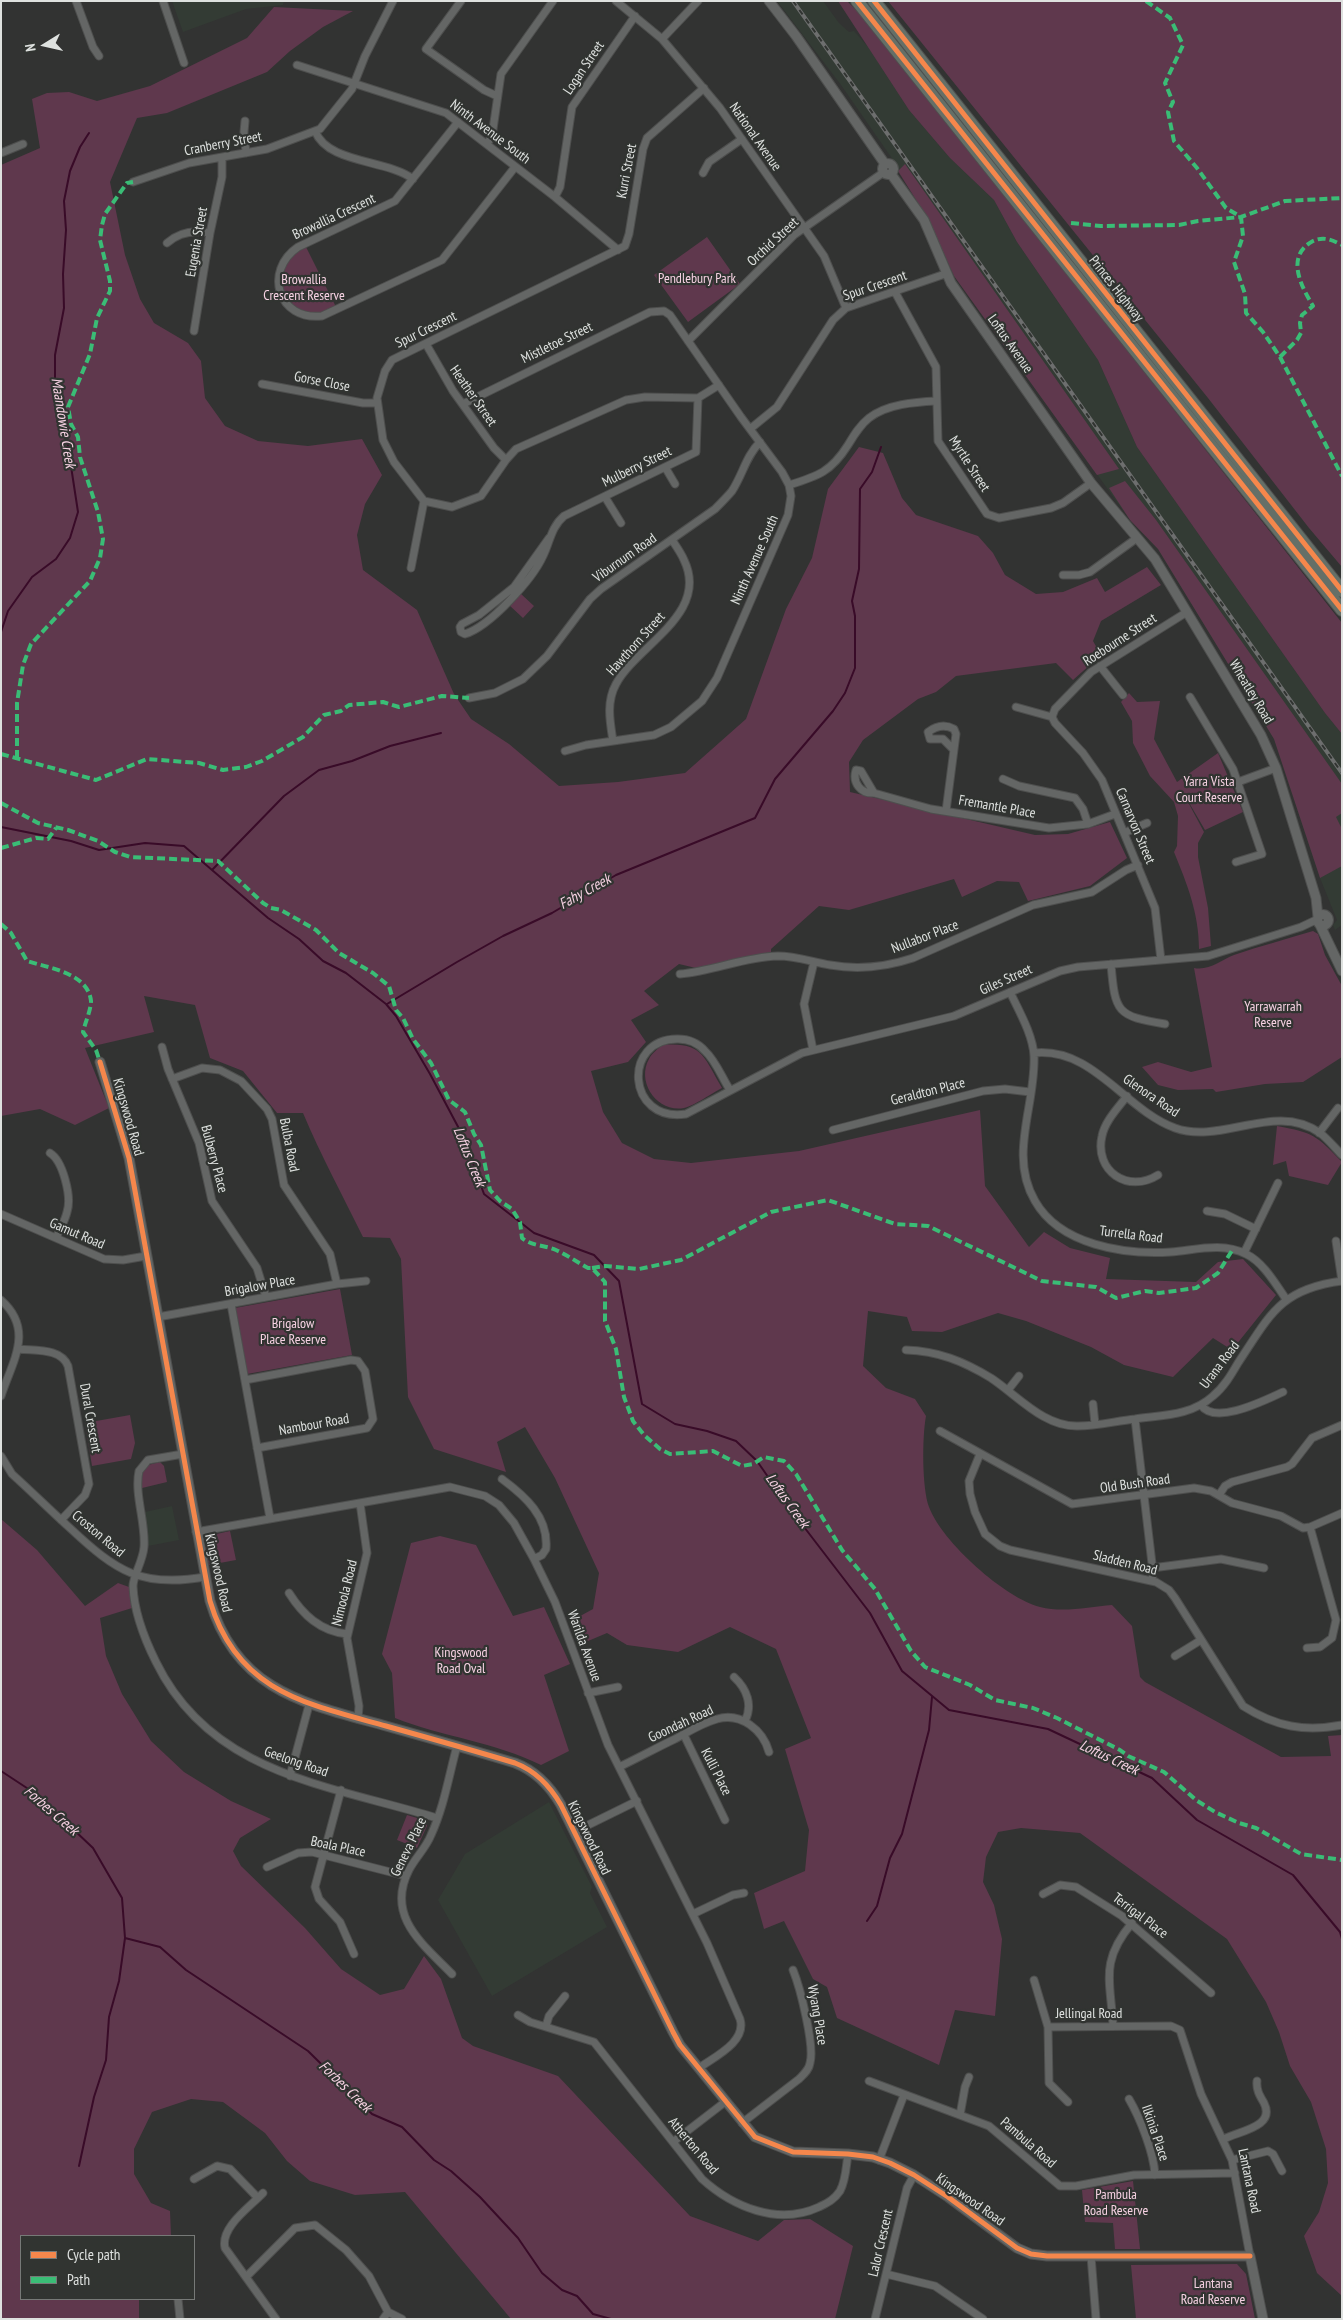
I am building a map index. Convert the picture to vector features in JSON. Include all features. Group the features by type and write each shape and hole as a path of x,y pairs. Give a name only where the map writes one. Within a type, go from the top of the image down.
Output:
{"highway":[{"name":"Princes Highway","path":"857,1 1342,610"},
{"name":"Princes Highway","path":"874,1 1342,591"}],"street":[{"path":"76,1 93,46 99,56"},
{"path":"163,1 184,63"},
{"name":"Cranberry Street","path":"133,182 189,162 267,149 315,131 328,121 348,95 355,83 365,56 393,1"},
{"path":"461,1 426,49 484,90 497,96"},
{"path":"487,144 492,136 501,74 554,1"},
{"name":"National Avenue","path":"616,1 662,39 704,88 742,139 828,263 846,308"},
{"path":"662,39 698,1"},
{"name":"Loftus Avenue","path":"769,1 796,36 887,170 924,220 945,274 1091,483 1122,521"},
{"name":"Logan Street","path":"555,197 560,187 572,107 635,16"},
{"name":"Ninth Avenue South","path":"297,65 442,110 555,197 618,250"},
{"name":"Kurri Street","path":"618,250 628,242 643,150 647,138 704,88"},
{"path":"246,121 244,132 246,153"},
{"name":"Browallia Crescent","path":"458,122 399,197 390,204 298,246 287,256 280,268 278,281 281,294 288,305 300,314 322,316 442,260 516,166"},
{"path":"315,131 330,150 397,169 413,179"},
{"path":"703,174 709,162 742,139"},
{"path":"1,154 23,144"},
{"name":"Eugenia Street","path":"194,331 210,233 222,177 222,157"},
{"name":"Orchid Street","path":"688,341 804,228 887,170"},
{"path":"167,243 177,235 184,233 210,233"},
{"name":"Spur Crescent","path":"424,501 407,480 385,446 377,403 381,383 392,360 618,250"},
{"name":"Spur Crescent","path":"750,429 777,407 833,320 846,308 945,274"},
{"name":"Myrtle Street","path":"896,292 934,361 937,374 938,441 986,512 992,517 999,518 1058,506 1091,483"},
{"name":"Mistletoe Street","path":"463,404 650,312 664,311 670,315 688,341"},
{"path":"688,341 789,485 815,477 833,465 870,417 896,407 936,401"},
{"name":"Heather Street","path":"426,344 443,375 498,453 506,460"},
{"name":"Gorse Close","path":"262,384 363,403 377,403"},
{"path":"411,568 424,501 452,507 477,498 484,492 506,460 516,450 626,400 645,397 698,398 719,385"},
{"name":"Mulberry Street","path":"549,538 549,543 538,566 520,591 470,632 465,634 461,632 462,624 479,615 514,587 549,538 555,525 564,516 696,452 698,398"},
{"name":"Viburnum Road","path":"469,698 495,693 522,679 547,656 590,599 601,589 672,540 725,499 732,491 748,456 760,442"},
{"path":"665,468 675,484"},
{"name":"Ninth Avenue South","path":"565,751 644,737 663,730 678,721 708,695 788,516 791,496 789,485"},
{"path":"605,497 622,523"},
{"name":"Wheatley Road","path":"1122,521 1155,559 1261,735 1276,768 1321,920 1342,971"},
{"path":"1063,575 1080,575 1090,572 1137,538"},
{"name":"Hawthorn Street","path":"614,741 610,708 616,684 633,663 675,620 687,596 688,569 672,540"},
{"name":"Roebourne Street","path":"1052,717 1055,709 1100,666 1187,612"},
{"path":"1100,666 1123,695"},
{"path":"1190,697 1229,760 1262,854 1236,862"},
{"path":"1016,706 1052,717"},
{"name":"Carnarvon Street","path":"1052,717 1055,724 1083,752 1097,772 1138,865 1157,918 1161,960"},
{"path":"946,811 953,749"},
{"path":"1238,782 1276,768"},
{"path":"1003,779 1019,786 1076,798 1081,804 1088,824"},
{"name":"Fremantle Place","path":"874,793 931,809 1049,828 1088,824 1115,814"},
{"path":"1124,833 1147,823"},
{"name":"Nullabor Place","path":"680,974 711,970 768,957 791,957 862,968 904,960 1033,905 1092,892 1126,870 1138,865"},
{"name":"Giles Street","path":"730,1090 705,1051 688,1040 675,1038 660,1042 644,1056 638,1071 642,1095 653,1107 665,1114 679,1115 694,1111 794,1057 813,1050 954,1016 1068,968 1208,956 1321,920"},
{"path":"813,1050 804,1004 814,962"},
{"path":"1111,964 1114,997 1122,1010 1142,1020 1165,1024"},
{"name":"Turrella Road","path":"1010,992 1034,1053 1023,1148 1024,1174 1035,1201 1055,1225 1084,1241 1115,1248 1161,1252 1223,1248 1244,1253 1255,1260 1266,1272 1286,1299"},
{"name":"Bulberry Place","path":"162,1047 172,1079 199,1143 212,1201 257,1268 266,1297"},
{"name":"Glenora Road","path":"1034,1053 1048,1052 1075,1059 1162,1121 1184,1130 1207,1132 1279,1121 1299,1124 1319,1132 1342,1154"},
{"name":"Kingswood Road","path":"100,1062 129,1158 210,1601 218,1624 240,1658 272,1687 309,1705 515,1763 532,1771 554,1794 673,2032 725,2102 754,2137 782,2148 804,2152 848,2154 879,2160 914,2175 1021,2250 1047,2256 1250,2256"},
{"name":"Bulba Road","path":"172,1079 202,1068 220,1070 241,1081 267,1109 272,1120 284,1185 330,1254 337,1284"},
{"name":"Geraldton Place","path":"834,1130 983,1091 1005,1089 1030,1092"},
{"path":"1126,1096 1102,1133 1101,1142 1104,1161 1112,1173 1127,1182 1141,1183 1158,1175"},
{"path":"1319,1132 1338,1108"},
{"path":"50,1153 61,1165 68,1200 67,1212 56,1238"},
{"path":"1244,1253 1278,1183"},
{"path":"1207,1211 1225,1214 1256,1229"},
{"name":"Gamut Road","path":"1,1214 104,1259 123,1260 146,1256"},
{"path":"1336,1242 1342,1281"},
{"name":"Brigalow Place","path":"158,1317 337,1284 366,1281"},
{"name":"Urana Road","path":"906,1350 930,1351 942,1354 990,1378 1040,1415 1059,1424 1073,1426 1177,1414 1201,1405 1219,1390 1268,1318 1286,1299 1313,1285 1342,1281"},
{"path":"1,1300 10,1309 16,1320 19,1349 1,1396"},
{"path":"231,1304 270,1518"},
{"name":"Dural Crescent","path":"19,1349 59,1354 64,1358 68,1366 89,1484 85,1495 61,1520"},
{"name":"Nambour Road","path":"245,1380 351,1360 358,1361 365,1370 373,1414 370,1426 364,1429 257,1448"},
{"path":"1008,1390 1019,1376"},
{"path":"1201,1405 1207,1412 1235,1411 1283,1392"},
{"path":"1093,1404 1095,1424"},
{"path":"1135,1419 1152,1580"},
{"path":"1219,1495 1225,1486 1232,1482 1287,1467 1292,1464 1312,1438 1342,1425"},
{"name":"Old Bush Road","path":"940,1431 1072,1504 1194,1488 1204,1489 1232,1503 1281,1516 1303,1528 1310,1527"},
{"name":"Geelong Road","path":"183,1454 148,1460 139,1471 144,1547 141,1567 136,1575 134,1592 142,1629 158,1666 180,1700 197,1719 221,1740 246,1757 290,1776 437,1818"},
{"name":"Sladden Road","path":"980,1454 972,1471 969,1487 980,1526 992,1542 1010,1550 1152,1580 1172,1594 1243,1706 1251,1711 1302,1729 1342,1725"},
{"name":"Croston Road","path":"1,1456 12,1474 104,1558 136,1575 168,1581 205,1577"},
{"path":"502,1479 525,1498 538,1515 545,1538 546,1549 542,1555 534,1559"},
{"name":"Warilda Avenue","path":"196,1532 450,1487 476,1493 492,1500 510,1517 534,1559 555,1602 588,1693 619,1767 716,1962 741,2027 736,2040 699,2068"},
{"name":"Nimoola Road","path":"358,1718 359,1706 347,1634 367,1553 360,1503"},
{"path":"1307,1648 1320,1648 1332,1638 1336,1620 1310,1527 1342,1513"},
{"path":"1152,1568 1221,1559 1264,1568"},
{"path":"289,1593 298,1608 312,1620 327,1629 347,1634"},
{"path":"1176,1656 1201,1640"},
{"path":"734,1677 741,1684 749,1703 745,1721 759,1732 770,1752"},
{"path":"588,1693 618,1687"},
{"path":"290,1776 309,1705"},
{"name":"Goondah Road","path":"619,1767 722,1718 745,1721"},
{"name":"Kulli Place","path":"684,1735 725,1820"},
{"name":"Geneva Place","path":"452,1974 422,1945 410,1930 402,1900 406,1876 429,1840 437,1818 457,1746"},
{"path":"341,1790 315,1882 315,1890 319,1899 340,1922 354,1954"},
{"path":"574,1832 637,1801"},
{"name":"Boala Place","path":"267,1867 298,1853 324,1854 406,1876"},
{"name":"Terrigal Place","path":"1043,1894 1060,1885 1076,1887 1132,1923 1211,1993"},
{"path":"693,1914 734,1895 744,1893"},
{"path":"1113,2026 1108,1986 1110,1968 1121,1938 1132,1923"},
{"name":"Wyang Place","path":"742,2123 806,2072 810,2063 810,2048 800,1990 793,1970"},
{"name":"Jellingal Road","path":"1034,1980 1048,2027 1178,2028"},
{"path":"546,2026 549,2016 565,1996"},
{"name":"Atherton Road","path":"518,2015 530,2022 594,2042 702,2179 739,2204 761,2212 782,2215 801,2214 829,2202 835,2197 845,2178 848,2154"},
{"path":"1048,2027 1049,2083 1068,2102"},
{"name":"Lantana Road","path":"1178,2028 1182,2034 1201,2094 1224,2139 1232,2160 1263,2319"},
{"path":"960,2115 965,2087 969,2077"},
{"name":"Pambula Road","path":"869,2081 989,2126 1060,2186 1076,2186 1125,2176 1235,2173"},
{"path":"1224,2139 1266,2120 1268,2112 1257,2088 1258,2081"},
{"path":"879,2160 904,2095"},
{"name":"Ilkinia Place","path":"1129,2099 1142,2127 1155,2175"},
{"path":"673,2142 725,2102"},
{"path":"1232,2160 1268,2151 1273,2154 1282,2171"},
{"path":"194,2179 217,2166 230,2168 260,2196 229,2229 224,2238 225,2248 276,2319"},
{"name":"Lalor Crescent","path":"875,2319 907,2188 914,2175"},
{"path":"246,2277 295,2228 315,2225 346,2250 369,2276 388,2312 402,2319"},
{"path":"1090,2256 1096,2319"},
{"path":"886,2274 935,2286 983,2319"},
{"path":"178,2300 180,2319"},
{"path":"383,2319 388,2312"}],"shaded area":[{"path":"172,1 284,1 283,5 246,9 183,32"},
{"path":"777,1 823,1 839,23 849,32 854,31 869,48 909,110 950,158 994,200 1017,242 1098,360 1137,447 1325,713 1342,734 1342,925 1335,930 1333,925 1337,920 1320,878 1274,739 1158,549 1130,520 954,276 928,219 891,157 841,85"},
{"path":"172,1506 179,1540 148,1546 145,1512"},
{"path":"549,1802 592,1887 590,1893 607,1927 492,1996 438,1900 465,1854"}],"green space":[{"path":"838,1 847,1 869,23 1342,623 1342,734 1325,713 1137,447 1098,360 1017,242 994,200 950,158 909,110"},
{"path":"888,1 1342,1 1342,567 1309,528 1208,398"},
{"path":"274,7 353,11 323,27 290,51 267,72 167,113 137,118 110,182 125,255 140,299 154,323 188,343 201,361 205,398 225,426 258,441 308,446 362,439 382,475 365,504 357,535 363,570 417,610 454,694 471,719 509,744 559,786 618,782 685,773 746,719 786,609 812,558 828,489 859,447 883,453 902,498 916,515 978,536 993,553 1005,575 1036,594 1063,592 1097,578 1105,592 1147,567 1161,585 1101,621 1093,641 1101,655 1073,680 1056,663 956,676 936,692 918,699 863,740 849,762 850,792 1035,835 1068,834 1110,822 1127,858 1090,886 1028,901 1019,882 997,881 962,897 954,879 849,910 819,906 771,949 771,952 696,968 679,964 644,991 659,1005 631,1020 646,1042 628,1062 591,1071 603,1112 622,1143 654,1159 691,1163 799,1151 980,1110 985,1186 1029,1247 1044,1232 1070,1248 1110,1258 1106,1279 1196,1282 1218,1262 1243,1259 1276,1295 1232,1350 1213,1338 1173,1377 1124,1365 1091,1347 1026,1321 998,1313 942,1332 912,1331 907,1317 868,1311 863,1366 886,1388 915,1399 926,1416 923,1462 929,1507 947,1536 976,1567 993,1581 1026,1602 1049,1609 1067,1610 1112,1605 1132,1626 1140,1677 1145,1682 1281,1757 1331,1756 1328,1736 1342,1735 1342,2296 1317,2273 1304,2236 1319,2212 1328,2183 1326,2149 1311,2102 1290,2066 1279,2032 1266,2002 1227,1939 1080,1833 1021,1828 998,1832 986,1857 983,1882 994,1905 1002,1939 995,2016 955,2010 939,2065 837,2018 827,1987 813,1979 784,1921 764,1929 754,1893 805,1871 809,1830 785,1749 811,1738 776,1649 730,1627 678,1652 627,1645 607,1633 581,1644 571,1621 593,1609 599,1573 555,1478 525,1427 497,1442 506,1472 434,1449 408,1397 401,1259 390,1238 363,1237 303,1113 277,1113 243,1071 210,1058 195,1005 144,996 154,1032 85,1048 109,1108 75,1125 40,1109 1,1116 1,165 40,148 32,99 47,93 69,92 97,101 150,86 247,38"},
{"path":"905,164 1119,469 1097,475 954,276 928,219 898,171"},
{"name":"Pendlebury Park","path":"707,237 740,284 688,322 654,275"},
{"name":"Browallia Crescent Reserve","path":"306,247 336,307 321,313 307,314 296,309 288,301 283,290 282,278 285,265 293,255"},
{"path":"1125,481 1156,520 1342,784 1342,813 1336,817 1342,829 1342,866 1320,878 1274,739 1158,549 1130,520 1109,488"},
{"path":"520,593 534,606 523,618 509,605"},
{"name":"Yarra Vista Court Reserve","path":"1129,693 1137,702 1160,701 1154,739 1177,782 1218,753 1243,812 1205,830 1181,789 1204,832 1198,843 1198,857 1208,908 1211,946 1199,949 1195,911 1174,852 1177,846 1178,816 1174,802 1150,776 1133,743 1132,721 1121,702"},
{"name":"Yarrawarrah Reserve","path":"1313,931 1318,934 1325,955 1342,986 1342,1057 1303,1082 1265,1084 1216,1092 1213,1089 1178,1090 1158,1085 1142,1067 1158,1062 1191,1072 1212,1067 1194,968 1210,967 1234,955"},
{"path":"662,1045 686,1046 700,1053 722,1088 684,1108 665,1106 658,1101 647,1086 645,1077 650,1057"},
{"path":"1277,1126 1314,1136 1342,1162 1328,1185 1289,1176 1286,1161 1273,1165"},
{"name":"Brigalow Place Reserve","path":"340,1289 352,1355 247,1374 235,1308"},
{"path":"130,1415 135,1443 131,1459 92,1466 85,1423"},
{"path":"160,1462 164,1466 167,1482 142,1488 142,1472 148,1465"},
{"path":"1,1519 37,1550 85,1606 118,1583 129,1587 132,1608 100,1618 106,1656 122,1694 151,1741 184,1772 231,1801 271,1819 240,1838 233,1851 241,1866 305,1928 341,1969 380,1995 404,1989 424,1956 441,1979 462,2038 473,2046 558,2076 690,2216 758,2241 784,2220 810,2219 853,2246 835,2319 511,2319 405,2192 355,2195 310,2181 287,2161 265,2133 223,2102 191,2099 152,2112 134,2149 134,2174 151,2203 170,2211 171,2235 20,2235 20,2300 139,2300 139,2319 1,2319"},
{"path":"230,1531 236,1560 209,1565 203,1537"},
{"name":"Kingswood Road Oval","path":"440,1536 476,1545 513,1616 544,1607 570,1664 544,1675 569,1751 541,1765 506,1751 413,1725 395,1718 392,1673 382,1654 411,1543"},
{"path":"407,1815 427,1821 427,1826 417,1848 397,1840"},
{"name":"Pambula Road Reserve","path":"1133,2181 1140,2249 1115,2249 1113,2223 1085,2222 1082,2190"},
{"name":"Lantana Road Reserve","path":"1237,2264 1246,2274 1255,2319 1136,2319 1131,2265"}],"waterway":[{"name":"Maandowie Creek","path":"1,632 8,611 32,577 56,559 70,538 78,512 65,427 55,381 55,355 64,308 63,274 66,230 64,201 70,171 80,147 89,133"},
{"name":"Fahy Creek","path":"387,1004 503,936 552,913 616,875 755,818 775,779 833,711 845,693 855,668 855,616 852,601 859,569 860,489 872,472 881,447"},
{"path":"212,870 284,796 319,770 352,761 390,746 441,733"},
{"name":"Loftus Creek","path":"1,827 71,841 99,850 145,843 184,846 268,918 299,939 323,961 346,973 386,1004 396,1016 430,1074 464,1138 484,1194 534,1233 594,1255 619,1281 642,1404 675,1424 707,1431 736,1441 757,1461 791,1510 870,1613 902,1671 949,1710 1048,1729 1152,1778 1197,1820 1293,1875 1340,1932 1342,1939"},
{"path":"867,1921 877,1906 890,1858 902,1834 929,1730 932,1697"},
{"name":"Forbes Creek","path":"1,1771 36,1794 93,1848 122,1898 125,1938 119,1981 109,2017 106,2060 94,2097 79,2166"},
{"name":"Forbes Creek","path":"125,1938 160,1947 186,1970 308,2051 372,2114 402,2127 434,2160 451,2171 480,2197 518,2238 542,2273 562,2290 577,2296 593,2314 611,2319"}],"railway":[{"path":"793,1 1342,773"}],"marked path":[{"path":"1146,1 1170,18 1183,45 1165,83 1173,102 1168,112 1174,141 1197,168 1226,208 1241,217 1243,236 1234,262 1245,294 1246,313 1263,332 1280,357 1342,476"},
{"path":"17,758 17,703 23,665 31,644 90,581 100,558 103,539 98,512 80,457 78,437 71,424 68,407 90,354 97,318 110,291 110,281 100,240 105,214 127,183 133,182"},
{"path":"1071,223 1101,226 1179,225 1198,221 1241,217 1285,201 1342,198"},
{"path":"1280,357 1297,340 1301,333 1300,323 1302,315 1313,306 1300,281 1298,272 1298,263 1304,247 1313,241 1321,239 1328,239 1342,245"},
{"path":"1,754 96,780 147,759 199,763 223,770 246,767 262,761 303,737 324,715 341,711 349,705 383,702 399,707 442,696 469,698"},
{"path":"1,803 38,823 68,830 98,841 115,852 130,857 218,861 263,903 271,908 281,910 316,930 339,953 373,973 389,986 396,1010 403,1018 413,1039 431,1063 449,1100 465,1112 481,1145 490,1190 500,1201 512,1209 520,1222 522,1238 530,1243 552,1248 588,1268 592,1268 605,1282 605,1321 616,1349 624,1397 633,1421 644,1435 660,1449 670,1454 713,1451 742,1466 753,1464 764,1457 784,1461 796,1474 842,1550 875,1589 911,1651 925,1667 970,1685 995,1700 1033,1708 1057,1718 1120,1750 1128,1756 1164,1772 1196,1800 1215,1812 1239,1823 1256,1828 1301,1854 1342,1860"},
{"path":"1,848 36,838 48,839 56,828"},
{"path":"1,924 11,933 27,961 66,973 83,984 91,1001 83,1032 96,1050 100,1062"},
{"path":"592,1268 605,1266 639,1269 681,1260 771,1212 828,1200 895,1224 928,1226 1042,1281 1096,1287 1116,1298 1145,1291 1159,1293 1196,1288 1218,1273 1233,1249"}],"cycle path":[{"path":"857,1 1342,610"},
{"path":"874,1 1342,591"},
{"path":"100,1062 129,1158 210,1601 222,1632 238,1656 257,1675 278,1689 303,1701 515,1763 530,1770 542,1780 561,1805 680,2045 755,2137 793,2152 848,2154 873,2157 890,2163 914,2175 948,2197 1017,2248 1031,2254 1047,2256 1250,2256"}]}
